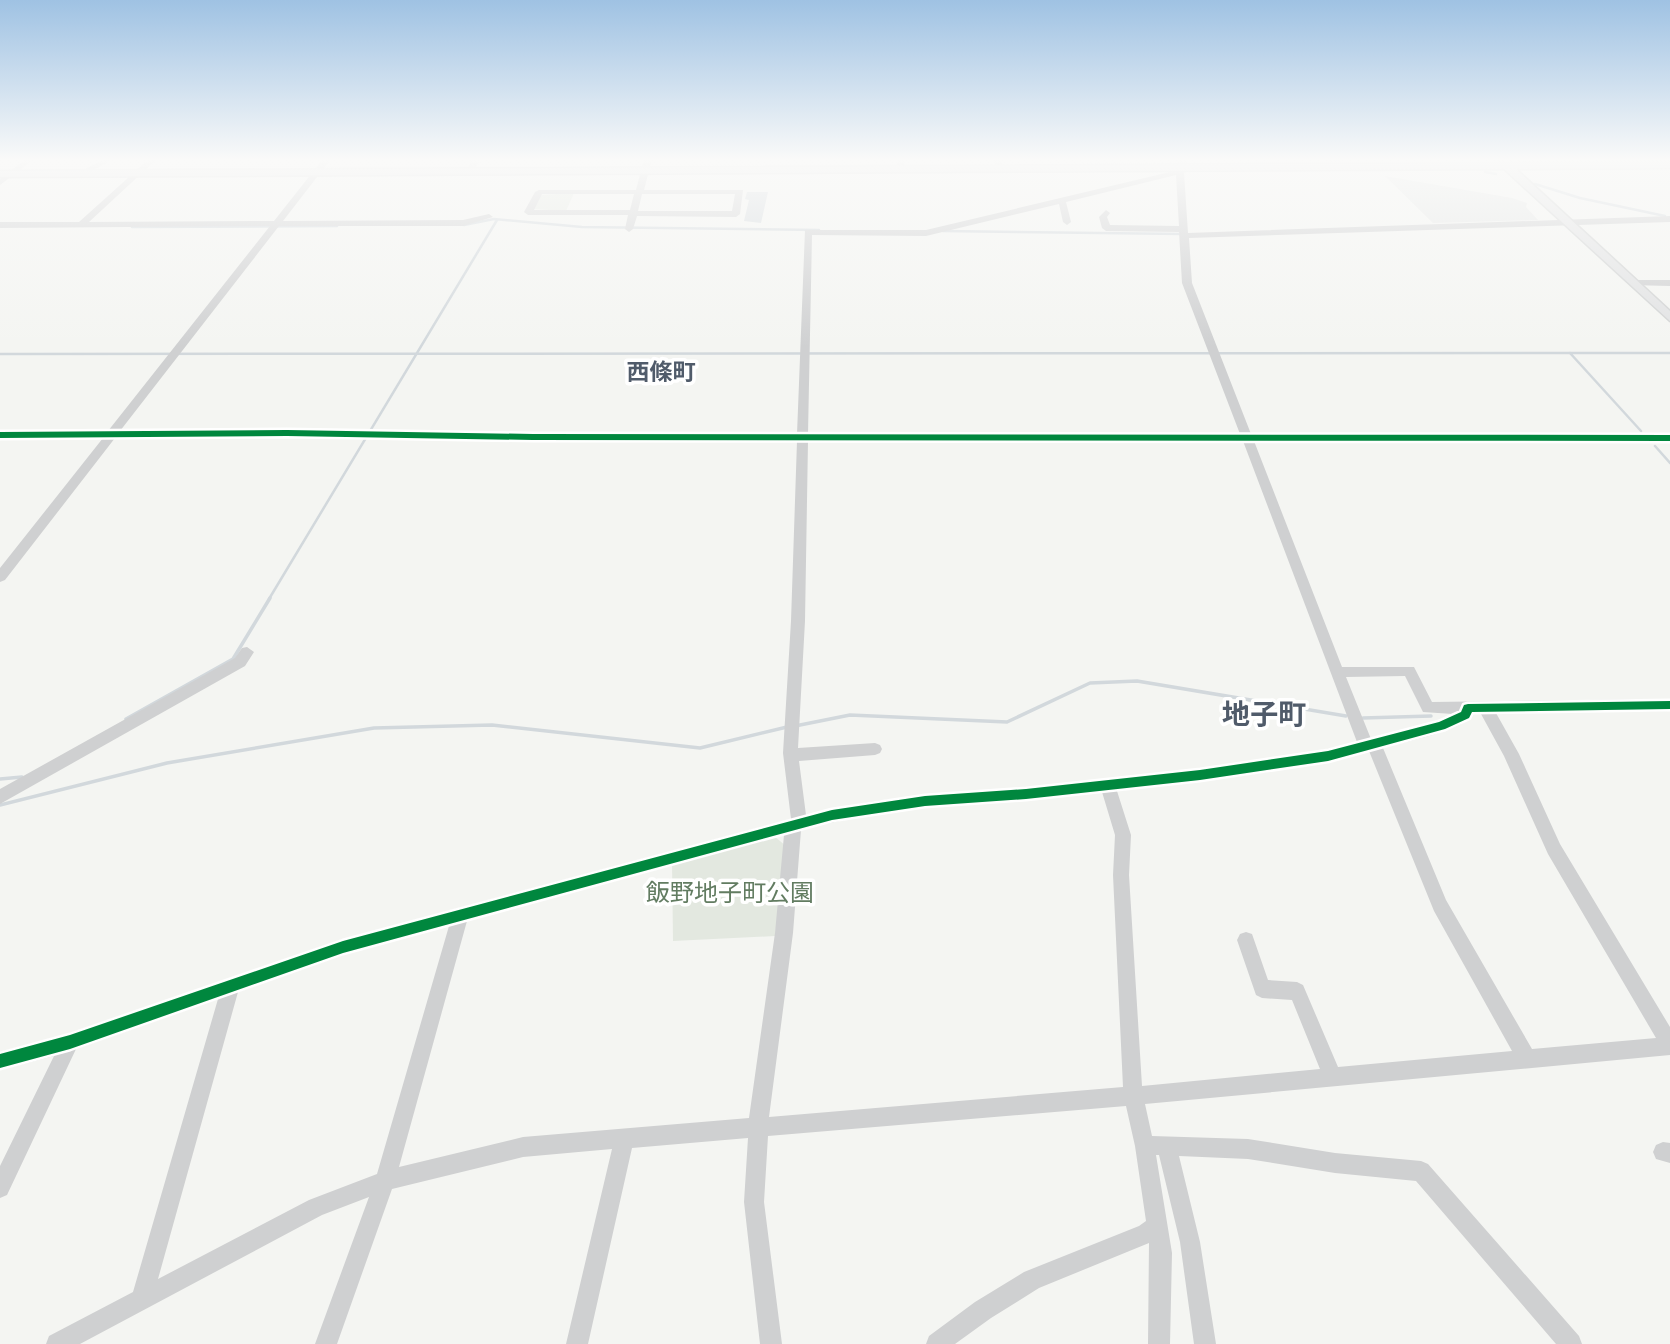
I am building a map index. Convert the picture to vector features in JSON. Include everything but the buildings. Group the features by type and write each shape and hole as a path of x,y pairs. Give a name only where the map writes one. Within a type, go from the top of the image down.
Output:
{"main road":[{"path":"1568,223 1670,317"}],"street":[{"path":"81,225 85,222"},
{"path":"0,577 278,222"},
{"path":"0,225 275,226 469,222"},
{"path":"629,228 631,222"},
{"path":"771,1344 754,1202 760,1126 796,824 790,755 804,437 808,232 928,232 973,222"},
{"path":"1104,222 1106,228 1183,233 1601,222"},
{"path":"1183,222 1187,283 1338,672 1440,905 1527,1059"},
{"path":"1633,283 1670,283"},
{"path":"0,435 1670,438"},
{"path":"0,797 240,662 247,652"},
{"path":"1338,672 1409,671 1428,708 1487,711 1670,705"},
{"path":"0,1061 70,1042 343,947 796,824 894,804 1108,786 1328,756 1441,726 1465,715 1468,708"},
{"path":"58,1344 308,1212 385,1181 523,1147 1133,1096 1670,1045 1554,849 1511,754 1487,711"},
{"path":"790,755 875,749"},
{"path":"1108,786 1123,835 1121,875 1133,1096 1156,1146 1190,1242 1205,1344"},
{"path":"326,1344 385,1181 461,914"},
{"path":"1246,940 1262,989 1297,991 1333,1077"},
{"path":"142,1299 231,986"},
{"path":"0,1188 70,1042"},
{"path":"577,1344 625,1137"},
{"path":"1156,1146 1160,1253 1159,1344"},
{"path":"1156,1146 1248,1149 1335,1163 1420,1171 1571,1344"},
{"path":"937,1344 983,1310 1032,1280 1146,1234 1157,1226"}],"green space":[{"name":"飯野地子町公園","path":"774,836 786,846 775,936 673,941 672,861"}],"waterway":[{"path":"464,225 480,222"},
{"path":"417,354 496,222"},
{"path":"524,222 582,227 819,230"},
{"path":"132,227 337,226"},
{"path":"943,231 1183,234"},
{"path":"417,354 1570,353"},
{"path":"1570,353 1670,353"},
{"path":"1570,353 1641,431"},
{"path":"0,354 417,354"},
{"path":"269,599 417,354"},
{"path":"1655,446 1670,463"},
{"path":"126,719 233,659 270,598"},
{"path":"795,726 850,715 1007,722 1090,683 1137,681 1346,716"},
{"path":"1363,718 1431,716"},
{"path":"0,805 167,763 374,728 492,725 700,748 787,727"},
{"path":"0,779 22,777"}],"cycle path":[{"path":"0,435 287,433 533,437 1670,438"},
{"path":"0,1061 70,1042 343,947 832,815 925,801 1026,794 1200,775 1328,756 1441,726 1465,715 1468,708 1670,705"}],"district":[{"name":"西條町","path":"661,372"},
{"name":"地子町","path":"1264,714"}]}
